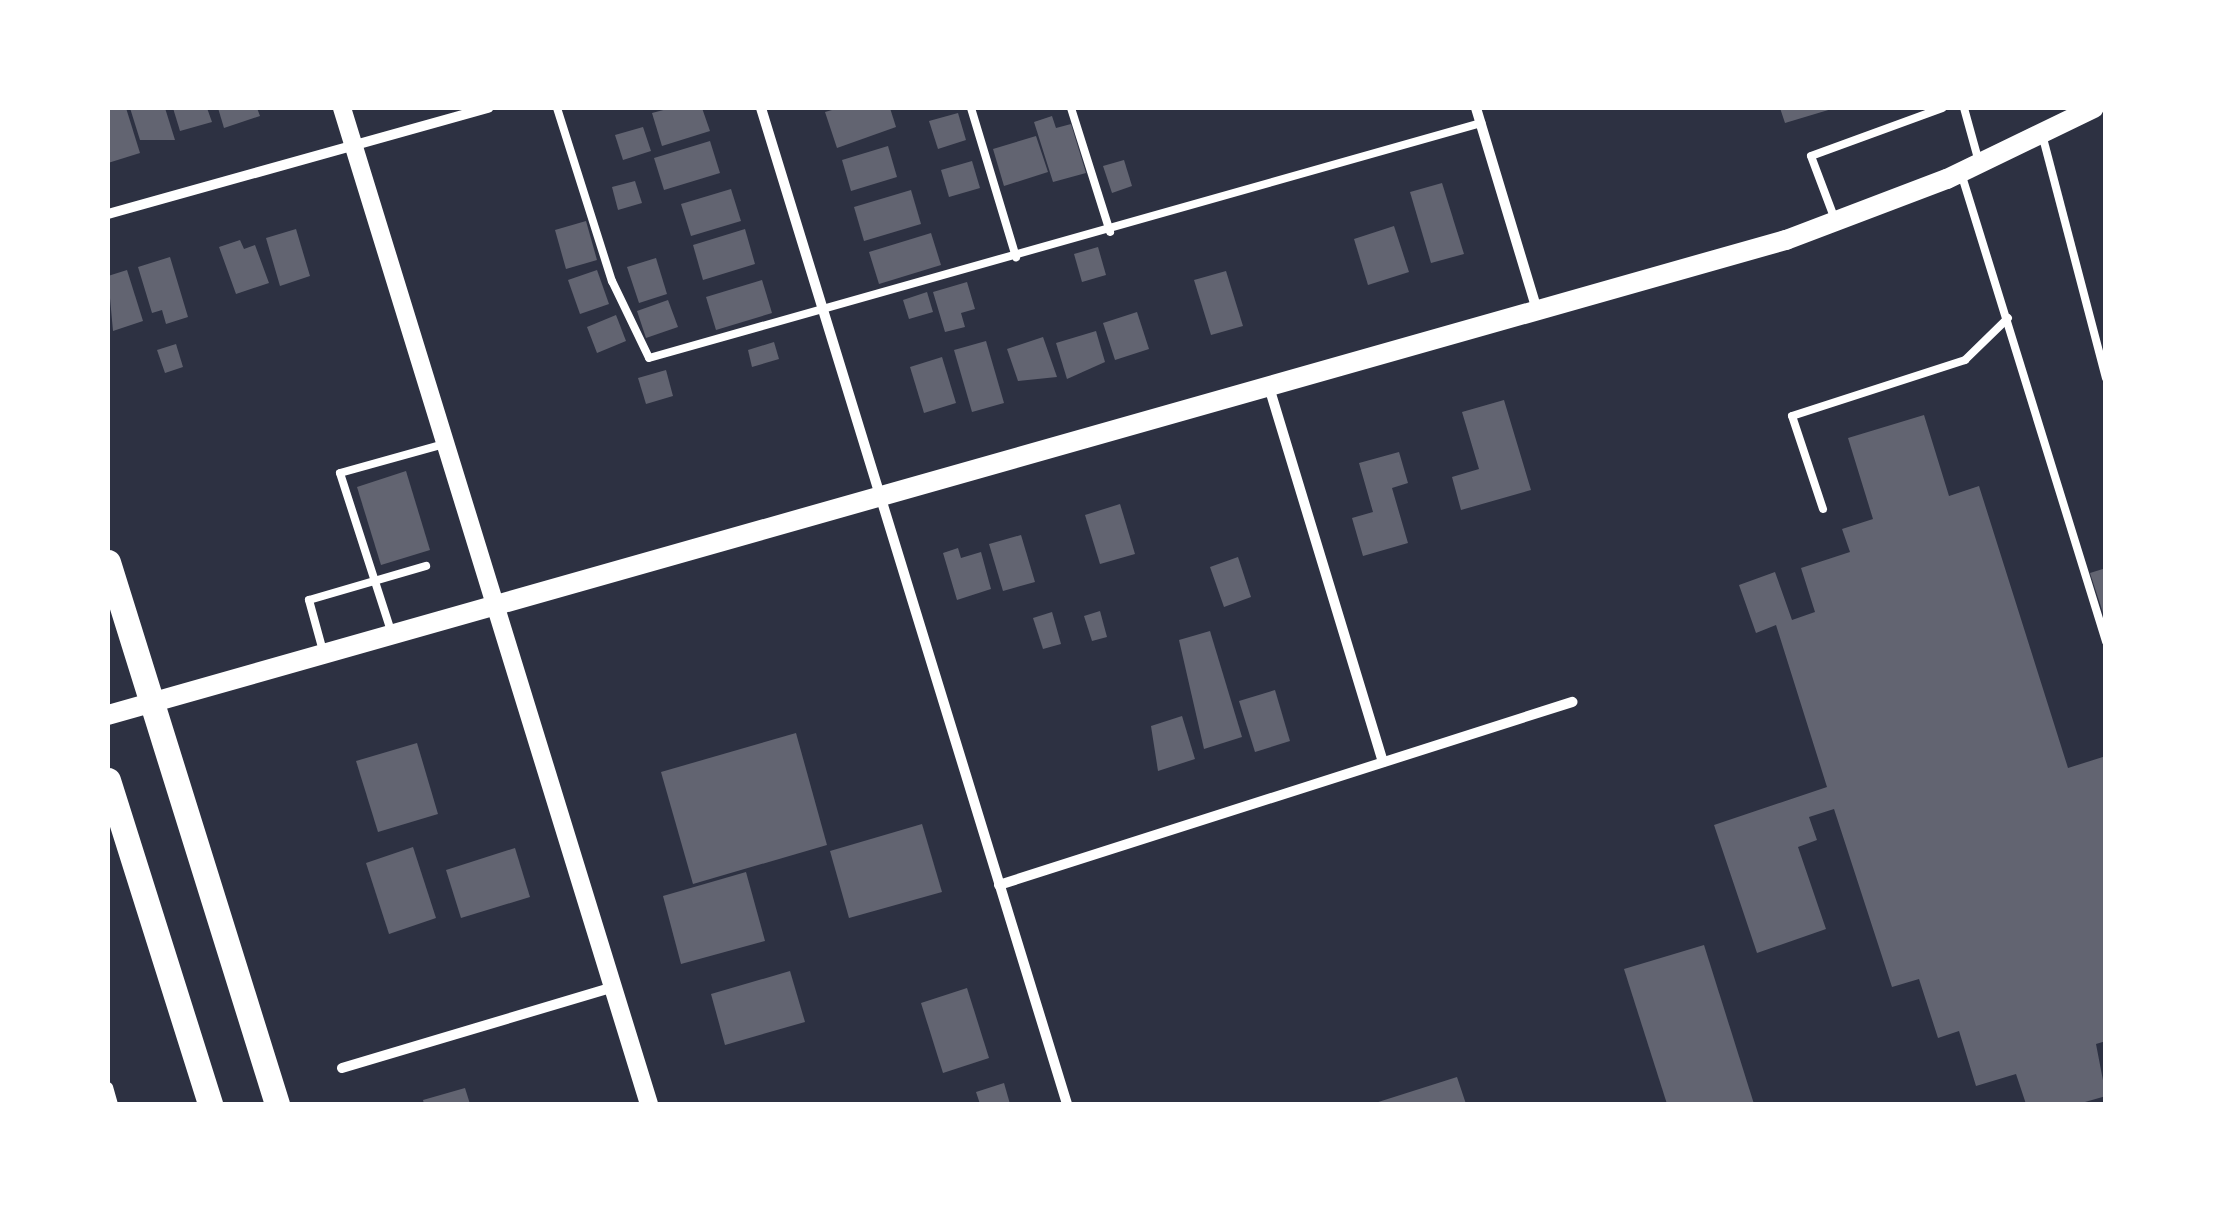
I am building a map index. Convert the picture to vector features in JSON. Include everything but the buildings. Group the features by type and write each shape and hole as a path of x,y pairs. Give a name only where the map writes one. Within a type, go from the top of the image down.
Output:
{"highway":[{"path":"108,562 277,1104"},
{"path":"108,780 210,1104"}],"main road":[{"path":"108,715 1836,224 2094,108"}],"street":[{"path":"342,108 440,445 649,1104"},
{"path":"108,214 488,108"},
{"path":"761,108 1067,1104"},
{"path":"1476,108 1538,310"},
{"path":"1268,386 1383,762"},
{"path":"999,884 1572,702"},
{"path":"342,1068 613,987"},
{"path":"108,1087 113,1104"}],"lane":[{"path":"558,108 612,280 649,358 1110,232 1480,123"},
{"path":"971,108 1016,258"},
{"path":"1071,108 1110,232"},
{"path":"1836,224 1811,156 1942,108"},
{"path":"1964,108 1970,167 2008,318 2106,642"},
{"path":"2042,133 2106,378"},
{"path":"1823,509 1792,416 1966,360 2008,318"},
{"path":"392,637 340,473 440,445"},
{"path":"324,656 309,600 426,566"}]}
